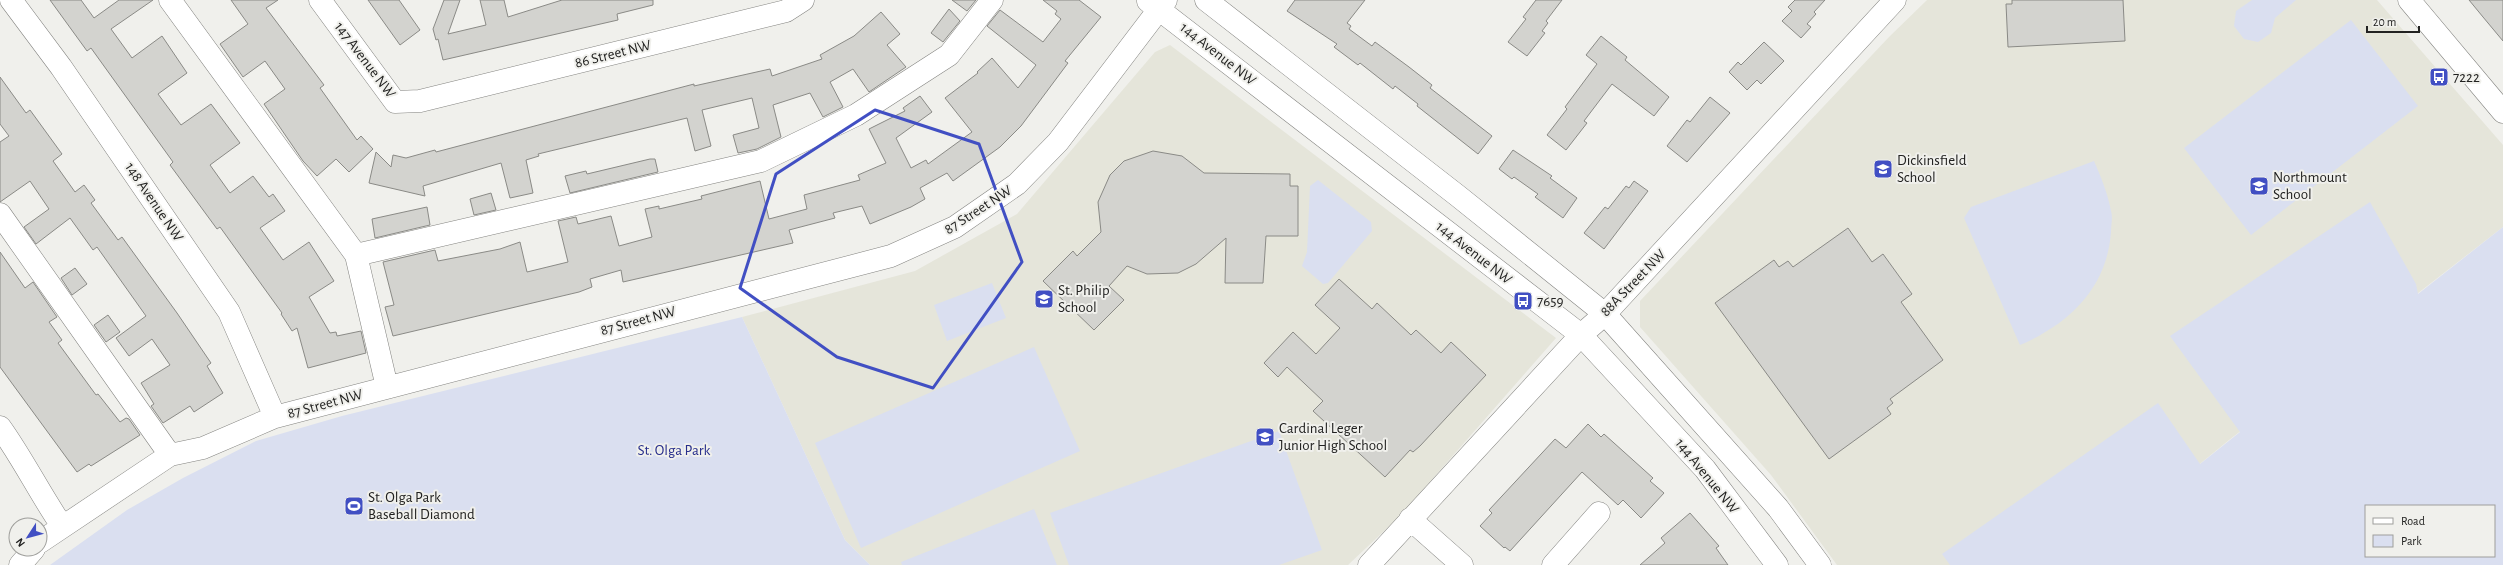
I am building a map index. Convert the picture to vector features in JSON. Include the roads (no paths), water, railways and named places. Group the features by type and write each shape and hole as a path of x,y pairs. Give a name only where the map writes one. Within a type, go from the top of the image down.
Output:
{"street":[{"name":"148 Avenue NW","path":"11,0 61,66 229,312 275,417"},
{"path":"170,0 356,255 387,387"},
{"name":"147 Avenue NW","path":"320,0 395,102 420,101"},
{"name":"86 Street NW","path":"420,101 786,11 803,0"},
{"path":"356,255 761,161 856,115 949,55 992,0"},
{"name":"144 Avenue NW","path":"1206,0 1458,196 1604,314 1778,508 1820,565"},
{"name":"88A Street NW","path":"1379,561 1410,519 1581,335 1604,314 1895,0"},
{"path":"2409,0 2503,112"},
{"name":"87 Street NW","path":"48,536 170,455 203,448 275,417 891,256 955,227 1017,184 1058,142 1158,3"},
{"name":"144 Avenue NW","path":"1158,3 1581,335 1705,469 1777,565"},
{"path":"0,214 170,455"},
{"path":"0,427 12,444 44,501 62,526"},
{"path":"1553,565 1599,513"},
{"path":"1410,519 1462,565"},
{"path":"20,565 27,557"}],"place":[{"name":"7222","path":"2439,77"},
{"name":"Dickinsfield School","path":"1883,169"},
{"name":"Northmount School","path":"2259,186"},
{"name":"St. Philip School","path":"1044,299"},
{"name":"7659","path":"1523,301"},
{"name":"Cardinal Leger Junior High School","path":"1265,437"},
{"name":"St. Olga Park Baseball Diamond","path":"354,506"}],"park label":[{"name":"St. Olga Park","path":"674,450"}]}
